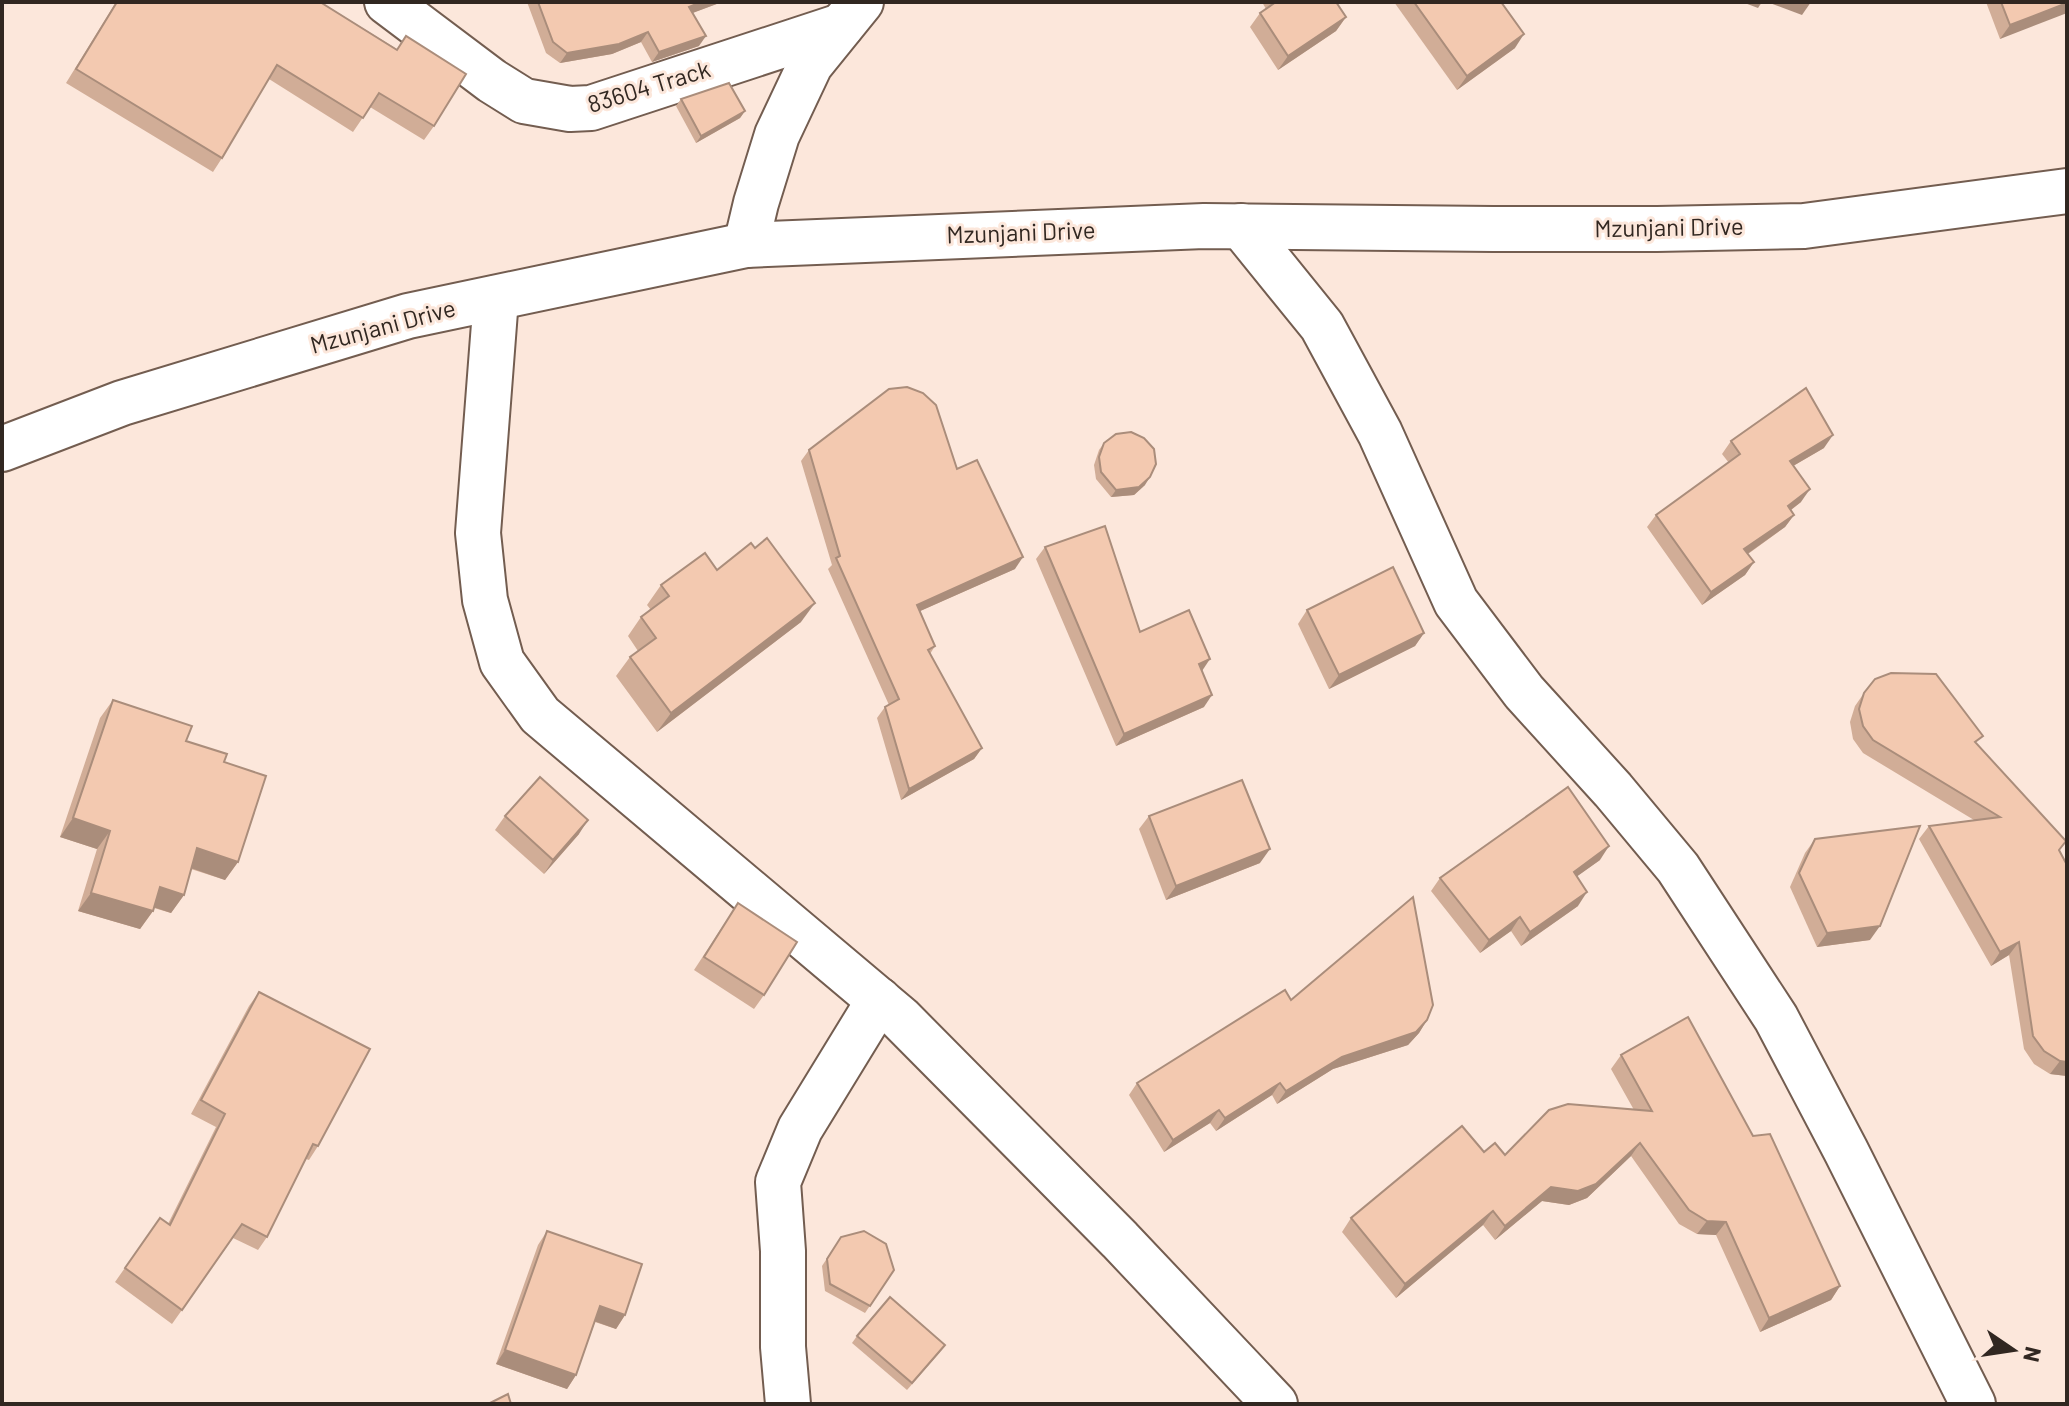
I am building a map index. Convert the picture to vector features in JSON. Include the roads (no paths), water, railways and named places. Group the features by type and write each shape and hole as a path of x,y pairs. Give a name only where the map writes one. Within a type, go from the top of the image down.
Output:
{"street":[{"name":"83604 Track","path":"387,2 492,81 524,101 570,109 591,108 851,14"},
{"path":"746,245 777,135 810,65 851,14"},
{"name":"Mzunjani Drive","path":"2,449 122,403 408,316 746,245 1204,226 1612,229 1804,226 2067,191"},
{"path":"1241,226 1322,326 1380,433 1456,602 1524,692 1613,790 1678,868 1776,1018 1973,1404"},
{"path":"496,298 478,533 485,600 502,662 540,715 900,1018 1120,1240 1275,1404"},
{"path":"788,1404 783,1347 783,1251 778,1182 800,1129 879,1000"}]}
